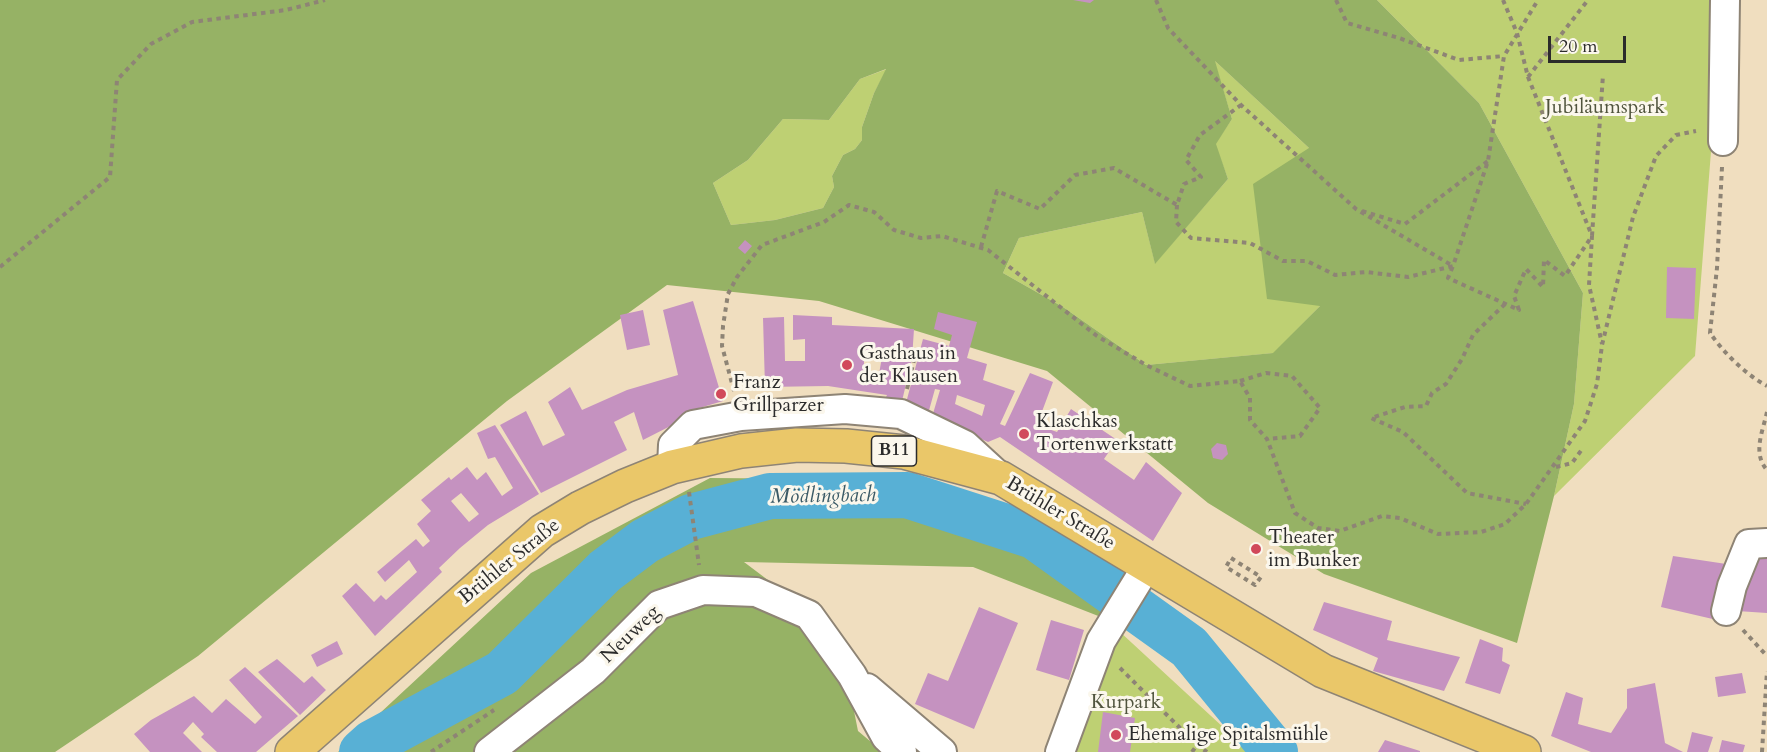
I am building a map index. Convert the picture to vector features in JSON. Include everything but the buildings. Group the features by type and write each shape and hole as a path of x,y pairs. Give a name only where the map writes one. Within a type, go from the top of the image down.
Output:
{"main road":[{"name":"Brühler Straße","path":"292,752 542,531 580,508 625,486 680,475 741,451 797,446 846,446 904,452 1001,478 1323,671 1524,752"}],"street":[{"path":"1723,141 1725,0"},
{"path":"680,475 673,445 693,425 741,416 845,410 901,414 965,445 1001,478"},
{"path":"1726,611 1732,586 1749,544 1767,543"},
{"path":"1060,752 1101,640 1139,579"},
{"name":"Neuweg","path":"489,752 593,671 659,605 703,590 756,592 809,615 852,675 886,737 902,752"},
{"path":"852,675 942,752"}],"path":[{"path":"0,267 110,177 117,80 151,44 192,22 286,10 325,0"},
{"path":"1156,0 1168,27 1241,105 1356,209 1453,266"},
{"path":"1336,0 1347,23 1399,38 1459,60 1504,56"},
{"path":"1502,0 1517,33 1528,77 1592,236"},
{"path":"1538,0 1504,56 1488,161 1448,278 1518,310 1514,296 1526,269 1543,287 1544,260 1565,276 1592,236"},
{"path":"1528,77 1588,0"},
{"path":"1602,345 1589,285 1603,75"},
{"path":"1241,105 1200,135 1186,160 1201,177 1184,184 1177,205 1176,222 1191,238 1250,243 1283,261 1307,261 1335,275 1366,272 1408,277 1453,266"},
{"path":"1240,381 1250,398 1250,420 1267,439 1295,513 1318,528 1340,531 1382,516 1400,518 1438,534 1481,532 1505,524 1526,504 1555,467 1585,421 1597,384 1602,345 1633,217 1656,156 1676,135 1696,131 1723,141 1717,268 1710,333 1719,346 1757,381 1767,386"},
{"path":"1356,209 1406,224 1488,161"},
{"path":"981,247 997,191 1040,209 1075,175 1114,168 1177,205"},
{"path":"741,416 722,346 728,294 762,244 824,222 849,205 874,212 894,230 921,238 942,236 988,250 1026,283 1063,307 1097,336 1146,365 1190,386 1240,381 1266,374 1292,376 1320,408 1300,436 1267,439"},
{"path":"1505,304 1473,335 1462,359 1446,384 1432,393 1426,406 1405,407 1371,418 1403,432 1467,493 1526,504"},
{"path":"901,414 915,356"},
{"path":"1767,412 1759,448 1760,460 1767,470"},
{"path":"1555,467 1572,463 1583,448"},
{"path":"680,475 694,535"},
{"path":"1231,558 1261,577 1255,585 1226,567 1231,558"},
{"path":"1726,611 1767,656"},
{"path":"1101,640 1117,665 1197,746 1207,752"},
{"path":"1762,752 1767,671"},
{"path":"1192,752 1197,746"}],"green space":[{"path":"0,0 1377,0 1479,103 1583,293 1574,404 1554,496 1517,643 1324,574 1208,503 1047,371 819,301 667,285 507,401 198,656 55,752 0,752","holes":["1215,61 1309,148 1253,184 1267,299 1320,306 1273,353 1146,365 1063,307 1003,273 1019,238 1142,212 1155,264 1228,179 1216,144 1232,119","886,69 874,93 862,127 862,140 855,149 843,155 832,176 834,187 823,208 775,220 731,225 713,183 748,160 783,119 829,120 860,79"]},
{"name":"Jubiläumspark","path":"1377,0 1717,0 1718,62 1695,356 1554,496 1574,404 1583,293 1479,103"},
{"path":"1214,60 1309,148 1320,306 1274,353 1146,365 1063,307 1003,273 1019,238 1142,212 1155,263 1228,179 1215,144 1232,119"},
{"path":"887,69 874,93 862,127 862,140 855,149 843,155 832,176 834,187 823,208 775,220 731,225 713,183 748,160 783,119 829,120 860,79"},
{"path":"710,478 844,479 1020,519 1120,582 1106,619 973,567 744,562 813,614 848,681 858,731 883,752 338,752 531,573"},
{"name":"Kurpark","path":"1106,619 1250,752 1056,752"}],"waterway":[{"name":"Mödlingbach","path":"362,752 372,743 502,673 605,571 645,541 691,517 770,496 907,495 1034,536 1189,647 1275,752"}],"place":[{"name":"Gasthaus in der Klausen","path":"847,365"},
{"name":"Franz Grillparzer","path":"721,394"},
{"name":"Klaschkas Tortenwerkstatt","path":"1024,434"},
{"name":"Theater im Bunker","path":"1256,549"},
{"name":"Ehemalige Spitalsmühle","path":"1116,735"}]}
